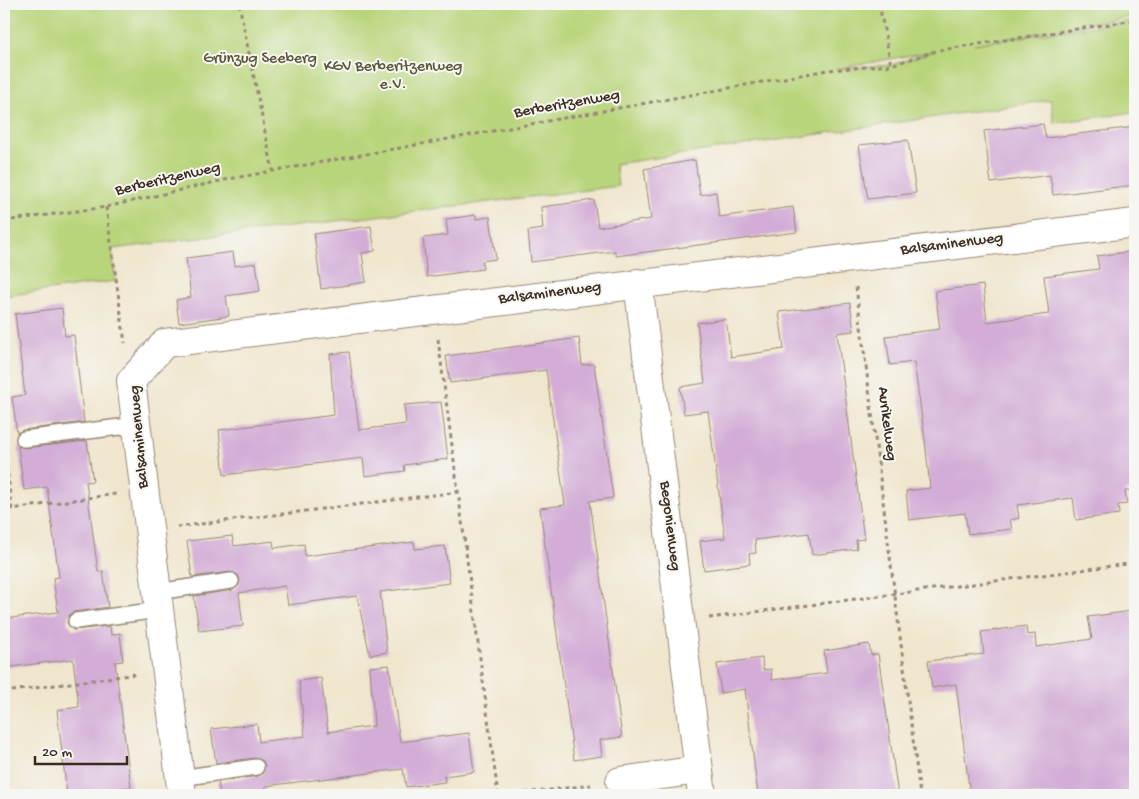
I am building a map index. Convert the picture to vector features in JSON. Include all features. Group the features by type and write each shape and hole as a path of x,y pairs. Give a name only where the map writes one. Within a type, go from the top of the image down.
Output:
{"street":[{"name":"Balsaminenweg","path":"181,787 131,381 165,343 1135,223"},
{"name":"Begonienweg","path":"620,781 701,783 638,283"}],"lane":[{"path":"24,439 136,425"},
{"path":"76,621 231,581"},
{"path":"181,787 256,767"}],"path":[{"path":"239,4 273,171"},
{"path":"879,4 891,65"},
{"name":"Berberitzenweg","path":"4,221 106,207 273,171 828,70 891,65 940,50 1135,20"},
{"path":"106,207 131,381"},
{"name":"Aurikelweg","path":"852,257 920,795"},
{"path":"434,309 498,795"},
{"path":"4,460 6,460 12,508 145,490"},
{"path":"150,530 458,492"},
{"path":"681,622 1135,563"},
{"path":"4,692 166,670"},
{"path":"510,795 620,781"}],"green space":[{"path":"4,4 1135,4 1135,16 974,44 1135,20 1135,112 1054,123 1051,100 615,164 618,186 112,249 116,281 4,296","holes":["934,51 891,65 835,69"]}],"building":[{"path":"1043,124 1046,138 1135,127 1135,185 1053,195 1050,175 991,183 984,131"},
{"path":"908,140 916,193 868,199 859,145"},
{"path":"695,160 700,195 716,192 719,217 793,207 797,232 616,256 615,251 531,262 528,231 543,229 541,207 594,200 598,227 651,219 644,169"},
{"path":"476,215 476,219 490,217 496,259 482,261 483,269 427,277 423,238 448,235 446,219"},
{"path":"371,226 375,251 362,253 366,282 321,289 314,234"},
{"path":"1135,251 1135,490 1125,491 1127,504 1118,505 1119,514 1076,520 1073,498 1017,505 1019,518 1010,520 1012,529 968,534 965,513 909,520 906,491 930,488 925,440 914,362 890,365 886,336 940,329 935,291 983,285 987,322 1049,314 1044,276 1099,269 1097,256"},
{"path":"233,252 235,266 256,263 260,291 226,296 229,316 179,323 176,300 191,297 186,258"},
{"path":"850,303 854,331 837,333 864,539 856,540 857,549 812,555 809,533 755,540 756,553 749,554 750,564 704,570 700,541 725,538 708,411 684,414 680,387 705,383 697,323 726,319 731,357 784,349 779,312"},
{"path":"62,308 65,336 74,335 84,422 23,430 17,433 12,397 25,395 15,314"},
{"path":"579,338 582,365 594,364 613,498 590,501 622,737 600,740 602,756 574,760 540,508 565,505 546,370 450,383 446,356"},
{"path":"349,352 359,430 406,424 404,405 441,402 448,459 404,465 405,471 365,476 363,458 224,475 219,430 334,415 330,354"},
{"path":"87,441 93,481 86,482 98,572 103,571 108,607 74,612 70,614 67,622 73,630 110,626 111,635 120,633 123,661 115,662 131,787 91,792 91,795 67,795 57,710 79,707 73,659 4,668 4,619 58,612 53,578 59,577 47,487 24,490 18,446 25,448"},
{"path":"232,536 234,546 273,541 274,548 304,544 305,556 414,542 415,549 445,546 450,583 380,592 387,652 370,655 357,596 288,605 285,586 239,593 243,626 199,631 194,596 233,590 239,585 240,580 238,575 230,572 192,577 187,541"},
{"path":"1132,611 1133,620 1135,619 1135,795 970,795 956,684 932,688 928,661 984,654 981,632 1026,626 1027,635 1035,634 1036,647 1092,639 1088,617"},
{"path":"869,644 871,655 878,654 898,795 758,795 745,689 721,693 717,664 762,658 763,670 771,669 772,680 827,673 824,651"},
{"path":"389,665 400,742 469,733 474,772 444,776 445,782 406,787 403,769 265,786 266,795 220,795 218,782 258,776 262,774 265,766 263,761 255,758 216,763 211,729 257,724 259,742 305,736 299,681 321,678 328,732 374,726 370,667"}],"park label":[{"name":"Grünzug Seeberg","path":"260,59"},
{"name":"KGV Berberitzenweg e.V.","path":"393,76"}]}
